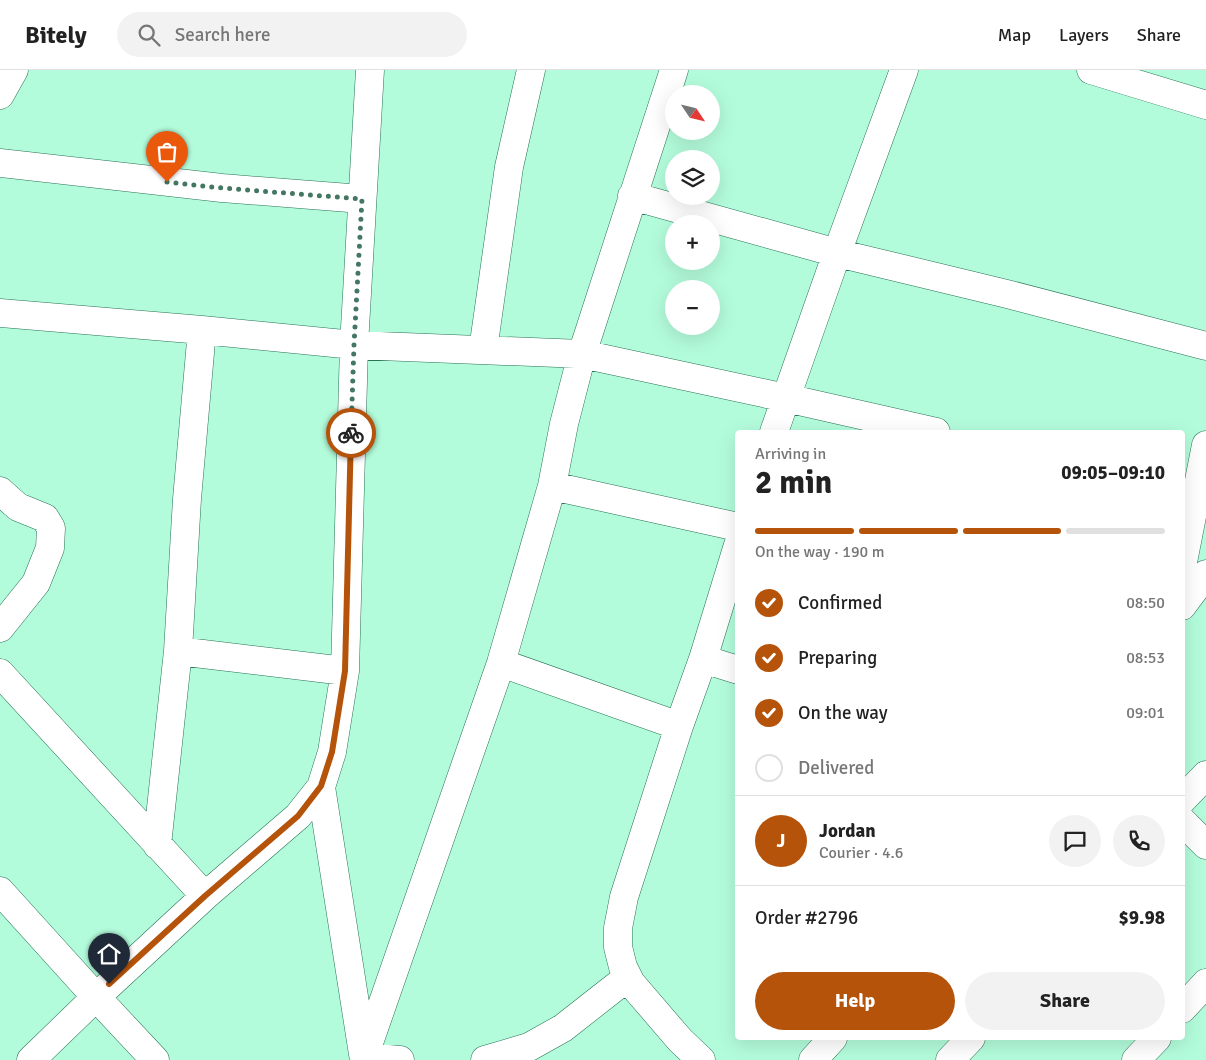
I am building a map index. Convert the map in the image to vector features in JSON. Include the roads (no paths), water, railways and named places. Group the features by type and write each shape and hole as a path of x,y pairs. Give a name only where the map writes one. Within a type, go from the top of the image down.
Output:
{"street":[{"path":"0,95 14,70"},
{"path":"31,1060 205,896 298,816 321,786 332,752 345,671 354,345 370,70"},
{"path":"483,350 509,167 530,70"},
{"path":"363,1059 501,663 552,486 564,424 582,354 674,70"},
{"path":"775,430 837,252 904,70"},
{"path":"1091,70 1206,105"},
{"path":"0,163 222,188 362,199"},
{"path":"632,196 837,252 1206,346"},
{"path":"0,313 354,345 582,354 927,430"},
{"path":"157,845 178,651 187,499 202,330"},
{"path":"1185,550 1206,445"},
{"path":"552,486 735,526"},
{"path":"0,491 18,506 45,518 51,528 50,548 36,583 0,628"},
{"path":"701,1060 680,1040 631,983 618,947 618,928 624,897 679,726 703,659 735,555"},
{"path":"1185,602 1206,574"},
{"path":"178,651 345,671"},
{"path":"703,659 735,669"},
{"path":"501,663 679,726"},
{"path":"0,673 205,896"},
{"path":"1185,797 1206,775"},
{"path":"321,786 363,1059"},
{"path":"1185,824 1206,845"},
{"path":"0,891 155,1060"},
{"path":"484,1060 529,1047 563,1028 628,977"},
{"path":"1185,1006 1206,983"},
{"path":"813,1060 830,1040"},
{"path":"950,1060 968,1040"},
{"path":"1136,1060 1155,1040"},
{"path":"363,1059 400,1060"}]}
